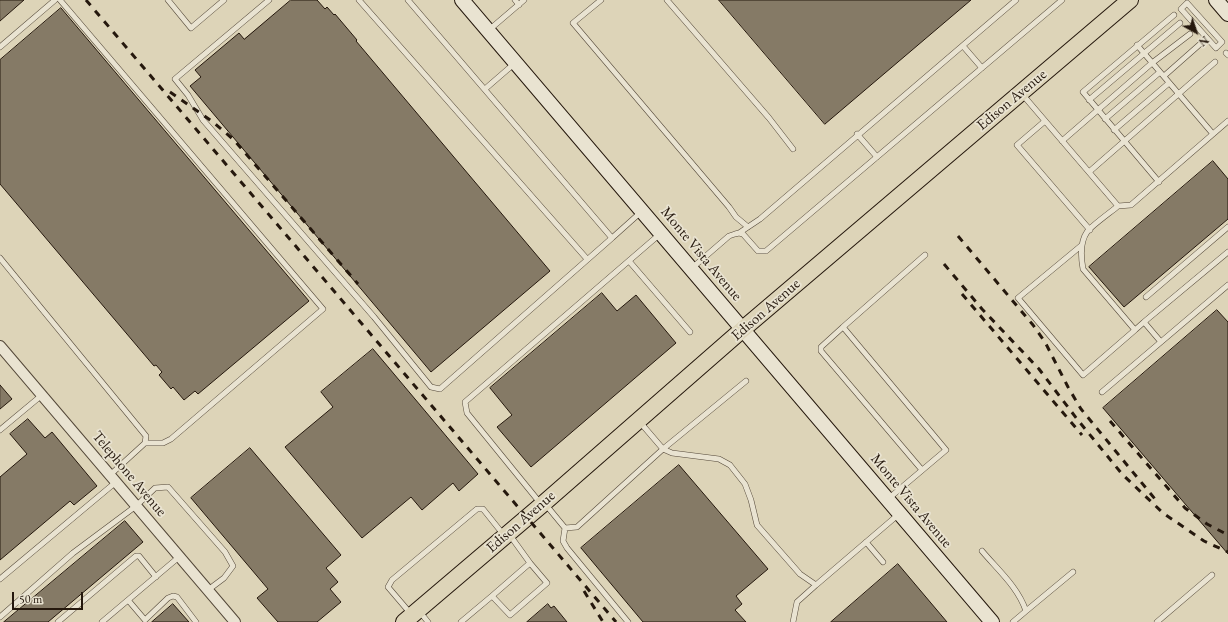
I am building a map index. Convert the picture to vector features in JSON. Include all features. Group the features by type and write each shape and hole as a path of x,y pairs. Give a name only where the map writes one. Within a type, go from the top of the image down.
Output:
{"main road":[{"name":"Edison Avenue","path":"415,617 743,329 1130,0"}],"street":[{"name":"Monte Vista Avenue","path":"462,0 992,622"},
{"path":"1216,0 1228,14"},
{"name":"Telephone Avenue","path":"0,346 235,622"}],"lane":[{"path":"0,48 55,0"},
{"path":"60,0 323,309 171,439 163,443 145,443"},
{"path":"168,0 191,28 224,0"},
{"path":"270,0 175,80 188,95 203,120 374,317 431,387 440,388 642,211"},
{"path":"359,0 587,259"},
{"path":"408,0 612,238"},
{"path":"515,0 519,5"},
{"path":"489,31 524,0"},
{"path":"602,0 573,24 729,206 736,218 748,227"},
{"path":"667,0 769,118 793,149"},
{"path":"691,268 729,236 739,233 760,219 857,134 1016,0"},
{"path":"739,233 743,234 758,250 766,251 1062,0"},
{"path":"1187,3 1222,42 1216,48 1207,38 1181,8 1187,3"},
{"path":"1159,182 1083,92 1174,15"},
{"path":"1089,100 1180,23"},
{"path":"1062,141 1152,63 1190,34"},
{"path":"1105,119 1207,38"},
{"path":"1137,45 1213,134"},
{"path":"963,46 982,68"},
{"path":"1089,172 1215,62"},
{"path":"485,89 516,63"},
{"path":"1114,130 1169,83"},
{"path":"1021,93 1118,206"},
{"path":"1045,121 1017,145 1090,230"},
{"path":"1135,330 1083,268 1081,259 1082,245 1087,232 1118,206 1131,205 1228,121"},
{"path":"857,134 877,157"},
{"path":"1146,296 1228,227"},
{"path":"566,528 543,504 467,413 465,402 661,233"},
{"path":"1082,245 1018,298 1083,375 1228,252"},
{"path":"922,470 821,351 821,347 925,256"},
{"path":"0,258 146,436 145,443 113,479 0,579"},
{"path":"629,261 690,332"},
{"path":"1102,392 1228,285"},
{"path":"1144,322 1161,342"},
{"path":"843,327 946,450 888,500"},
{"path":"566,528 576,527 664,449 746,381"},
{"path":"0,430 42,395"},
{"path":"639,420 664,449 672,453 719,459 730,465 745,484 751,500 757,525 800,574 816,585"},
{"path":"0,617 73,553 136,506 155,488 168,487 225,552 233,566 224,578 208,590"},
{"path":"415,617 388,587 392,580 477,509 484,509 547,583 510,616 492,596"},
{"path":"794,622 798,602 899,513"},
{"path":"566,528 563,541 567,548 628,622"},
{"path":"866,542 883,562"},
{"path":"982,551 1017,591 1026,611"},
{"path":"58,622 136,556 139,556 156,577"},
{"path":"102,622 179,557"},
{"path":"461,622 530,563"},
{"path":"1013,622 1073,572"},
{"path":"1157,622 1212,574"},
{"path":"128,600 144,621 168,598 177,596 196,622"}],"building":[{"path":"0,0 24,0 0,21"},
{"path":"291,0 317,0 325,9 327,7 334,15 335,14 357,40 356,41 550,271 431,372 190,86 201,77 195,70 239,33 244,39"},
{"path":"719,0 971,0 825,124"},
{"path":"61,8 309,301 198,394 195,391 184,400 173,387 171,389 159,375 162,372 156,365 154,366 0,184 0,60"},
{"path":"1213,161 1228,179 1228,219 1124,307 1089,267"},
{"path":"602,293 617,311 636,295 676,343 531,467 497,427 512,415 490,388"},
{"path":"1217,310 1228,322 1228,554 1103,408"},
{"path":"373,349 478,474 459,491 453,483 422,510 411,497 362,538 285,447 333,407 321,392"},
{"path":"0,385 12,399 0,409"},
{"path":"28,419 45,438 52,432 97,486 74,505 70,501 0,560 0,477 27,454 10,434"},
{"path":"250,448 341,555 326,568 338,582 330,589 341,602 317,622 278,622 257,598 268,589 191,498"},
{"path":"679,465 768,569 736,596 742,604 735,610 746,622 643,622 581,548"},
{"path":"125,521 143,542 48,622 4,622"},
{"path":"898,564 947,622 831,622"},
{"path":"173,604 189,622 152,622"},
{"path":"548,604 551,608 554,606 567,622 527,622"}],"railway":[{"path":"86,0 616,622"},
{"path":"170,92 213,122 234,140 358,284"},
{"path":"958,236 1033,325 1045,342 1081,409 1155,499"},
{"path":"944,264 982,309 1039,369 1122,474 1163,513 1204,541 1228,552"},
{"path":"962,294 1082,435"},
{"path":"1110,421 1185,508 1207,524 1228,535"},
{"path":"584,591 603,622"}]}
